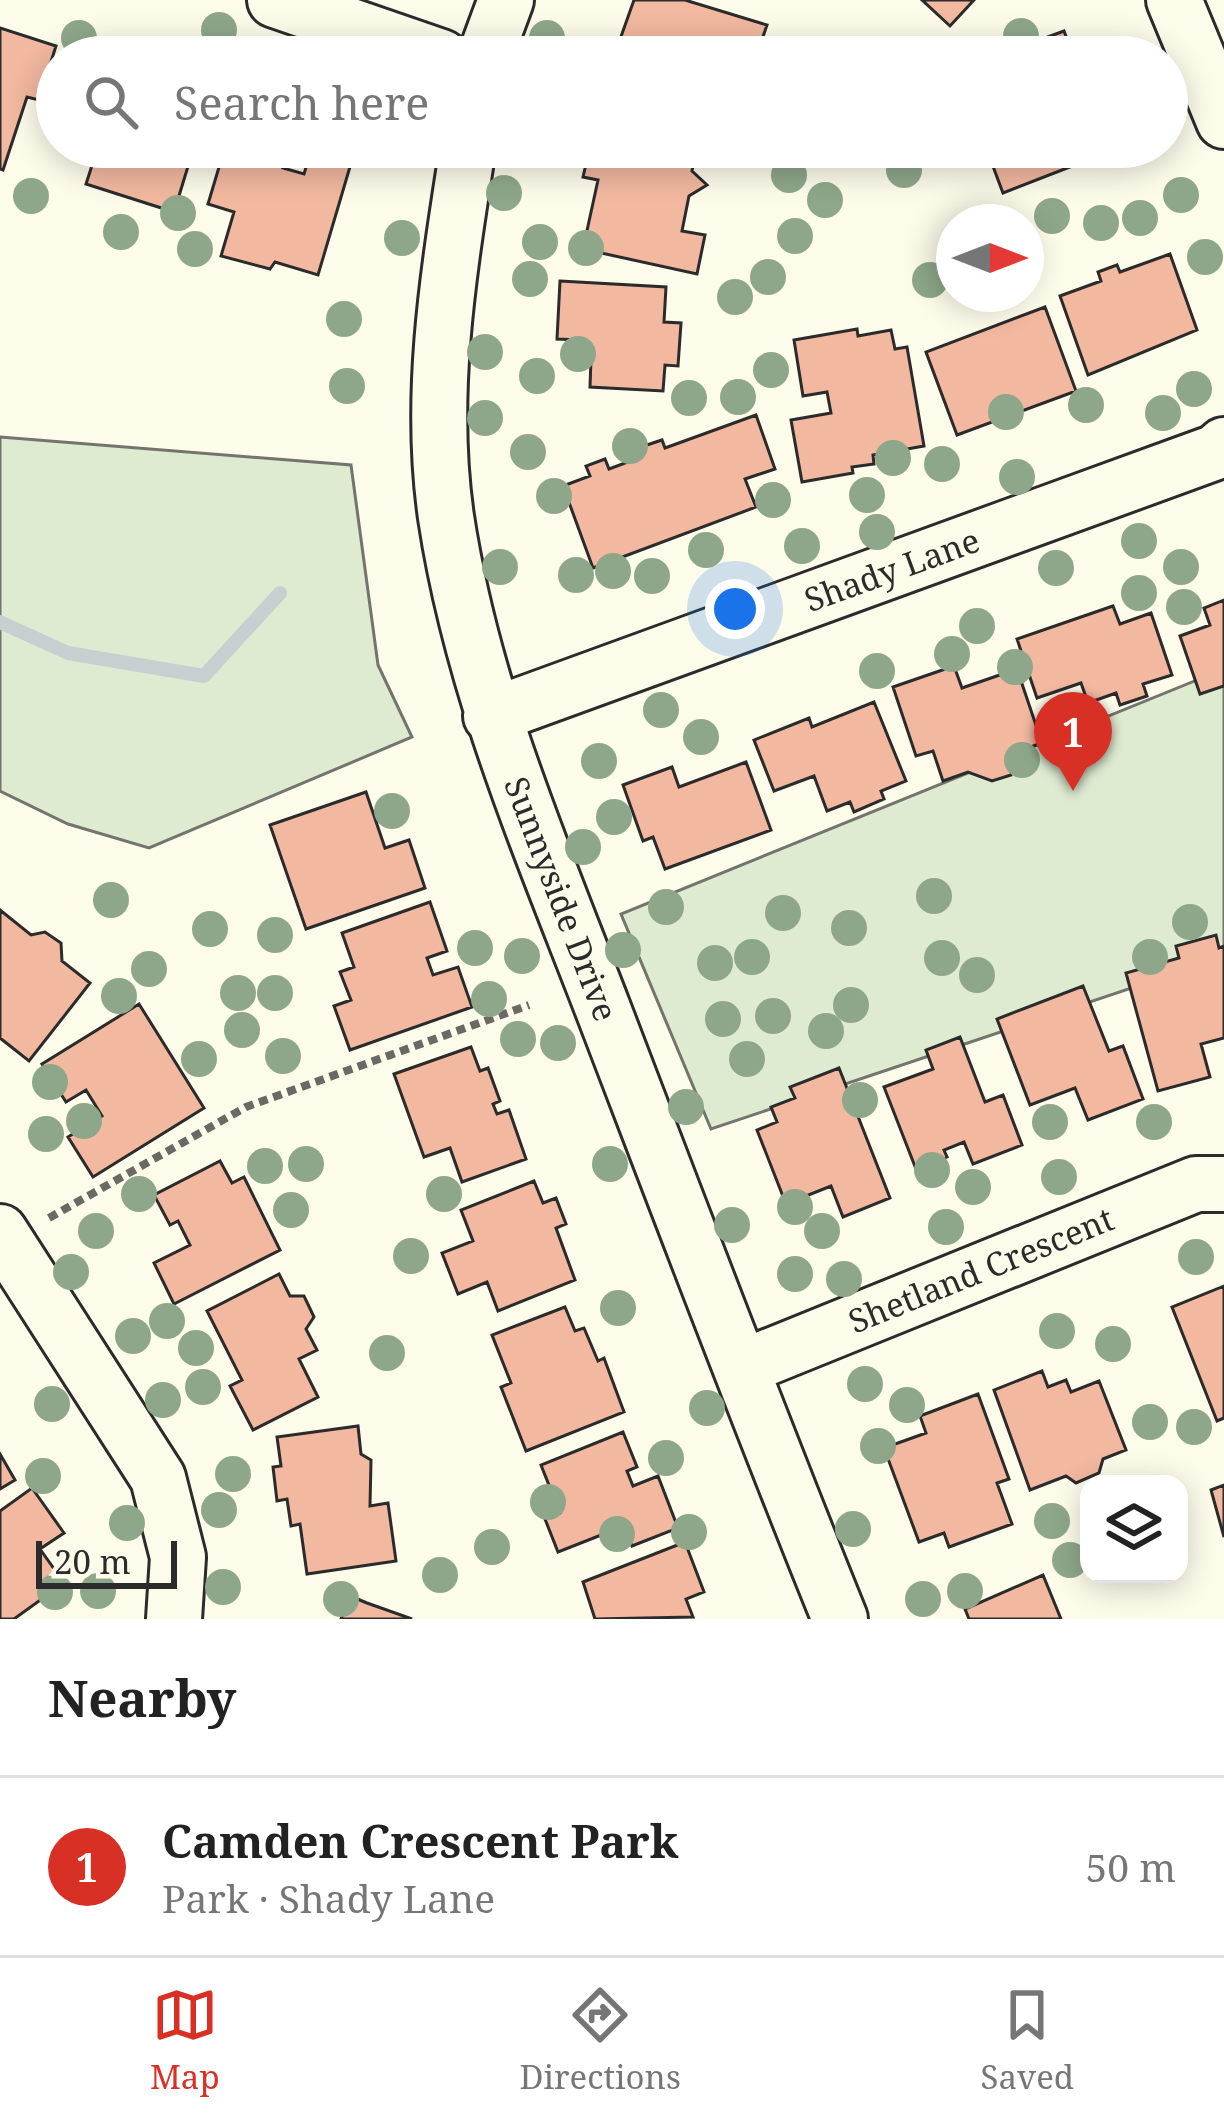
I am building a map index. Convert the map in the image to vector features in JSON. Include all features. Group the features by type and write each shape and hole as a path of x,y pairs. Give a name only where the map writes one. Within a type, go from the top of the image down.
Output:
{"street":[{"path":"275,0 380,36"},
{"path":"493,36 506,0"},
{"path":"1174,0 1224,121"},
{"name":"Sunnyside Drive","path":"465,168 445,294 438,407 446,517 491,716 840,1619"},
{"name":"Shady Lane","path":"491,716 1216,452 1224,445"},
{"name":"Shetland Crescent","path":"741,1368 1196,1184 1224,1184"},
{"path":"3,1237 158,1478 178,1558 174,1619"}],"path":[{"path":"3,1237 246,1107 529,1006"}],"green space":[{"path":"0,437 351,465 378,665 412,737 149,848 68,824 0,791"},
{"path":"1224,669 1224,957 711,1129 621,914"}],"building":[{"path":"634,0 685,0 767,25 763,36 621,36"},
{"path":"922,0 974,0 950,26"},
{"path":"0,28 36,40 36,99 27,97 0,169"},
{"path":"91,168 188,168 174,212 86,184"},
{"path":"219,168 283,168 304,174 306,168 350,168 318,275 275,262 270,269 221,256 234,212 208,204"},
{"path":"585,168 693,168 707,185 689,196 682,231 705,235 697,274 583,249 598,180 583,177"},
{"path":"994,168 1067,168 1003,193"},
{"path":"1170,254 1197,330 1088,375 1060,296 1101,281 1098,272 1117,265 1120,272"},
{"path":"560,281 666,287 664,322 681,323 678,366 665,365 663,391 590,387 591,359 580,359 581,340 557,339"},
{"path":"1044,307 1076,391 957,435 926,352 1032,312 1044,312"},
{"path":"857,329 858,336 891,330 895,349 907,347 924,446 873,455 874,464 852,467 853,473 802,482 791,420 831,413 827,392 803,396 794,340"},
{"path":"756,415 775,469 745,479 756,507 593,568 563,486 590,476 586,466 605,459 609,469 636,459 632,450 662,440 665,448"},
{"path":"1224,600 1224,686 1200,694 1180,636 1210,625 1204,608"},
{"path":"1113,606 1120,624 1151,613 1172,675 1143,684 1147,696 1120,705 1116,693 1088,703 1081,683 1037,698 1017,639"},
{"path":"954,666 962,688 1017,669 1042,743 1019,751 1011,775 992,781 968,772 943,781 933,751 916,756 893,687"},
{"path":"874,702 906,781 881,791 884,799 854,812 850,802 827,811 814,776 774,791 754,740 809,718 812,727"},
{"path":"746,762 771,830 665,869 653,837 643,841 623,785 672,767 679,787"},
{"path":"366,792 385,848 409,840 425,888 306,929 270,825"},
{"path":"430,902 447,951 427,958 433,975 458,967 472,1007 350,1050 334,1006 351,1000 340,972 354,967 342,933"},
{"path":"0,910 31,935 45,932 61,943 62,961 90,983 29,1061 0,1038"},
{"path":"1216,935 1219,948 1224,946 1224,1038 1201,1044 1210,1077 1158,1091 1126,973 1179,958 1176,946"},
{"path":"1083,986 1109,1051 1123,1046 1143,1099 1088,1120 1075,1088 1030,1105 997,1019"},
{"path":"139,1004 204,1108 93,1177 68,1137 102,1116 86,1090 66,1102 42,1064"},
{"path":"960,1037 985,1102 1003,1095 1022,1145 973,1164 964,1142 944,1150 947,1157 916,1169 884,1087 933,1069 926,1050"},
{"path":"471,1047 480,1071 488,1068 500,1101 493,1104 497,1114 509,1110 526,1159 462,1182 450,1148 424,1157 394,1074"},
{"path":"839,1068 890,1198 843,1217 831,1186 786,1204 757,1130 777,1122 771,1107 795,1098 790,1087"},
{"path":"220,1161 232,1183 244,1177 280,1250 174,1304 154,1263 190,1245 178,1221 170,1225 154,1195"},
{"path":"534,1181 543,1203 556,1198 566,1224 556,1228 575,1280 498,1311 487,1282 458,1294 442,1253 473,1241 461,1210"},
{"path":"279,1274 290,1296 304,1296 314,1317 306,1329 317,1350 299,1359 318,1397 253,1430 230,1386 242,1380 207,1311"},
{"path":"1224,1286 1224,1418 1217,1421 1172,1307"},
{"path":"565,1307 575,1331 584,1328 598,1361 604,1358 624,1412 526,1451 501,1387 511,1383 492,1335"},
{"path":"1042,1371 1048,1387 1066,1380 1071,1392 1099,1381 1126,1450 1103,1459 1099,1473 1080,1475 1076,1483 1066,1476 1030,1490 994,1390"},
{"path":"978,1394 1009,1479 997,1483 1012,1524 949,1547 944,1533 919,1542 884,1448 926,1433 920,1416"},
{"path":"358,1426 361,1454 371,1460 370,1506 388,1503 396,1561 307,1574 300,1524 291,1526 287,1499 277,1501 273,1467 281,1466 277,1437"},
{"path":"623,1432 637,1467 627,1471 633,1486 658,1476 678,1528 632,1546 624,1526 558,1552 545,1519 560,1513 541,1465"},
{"path":"0,1454 15,1480 0,1489"},
{"path":"1224,1485 1224,1537 1211,1490"},
{"path":"32,1488 64,1533 40,1549 64,1583 14,1619 0,1619 0,1511"},
{"path":"685,1542 704,1592 686,1599 693,1617 595,1619 583,1582"},
{"path":"1043,1575 1061,1619 969,1619 965,1609"},
{"path":"350,1596 367,1603 412,1619 341,1619"}],"waterway":[{"path":"0,622 68,653 204,676 280,593"}],"place":[{"name":"Camden Crescent Park","path":"1073,791"}]}
